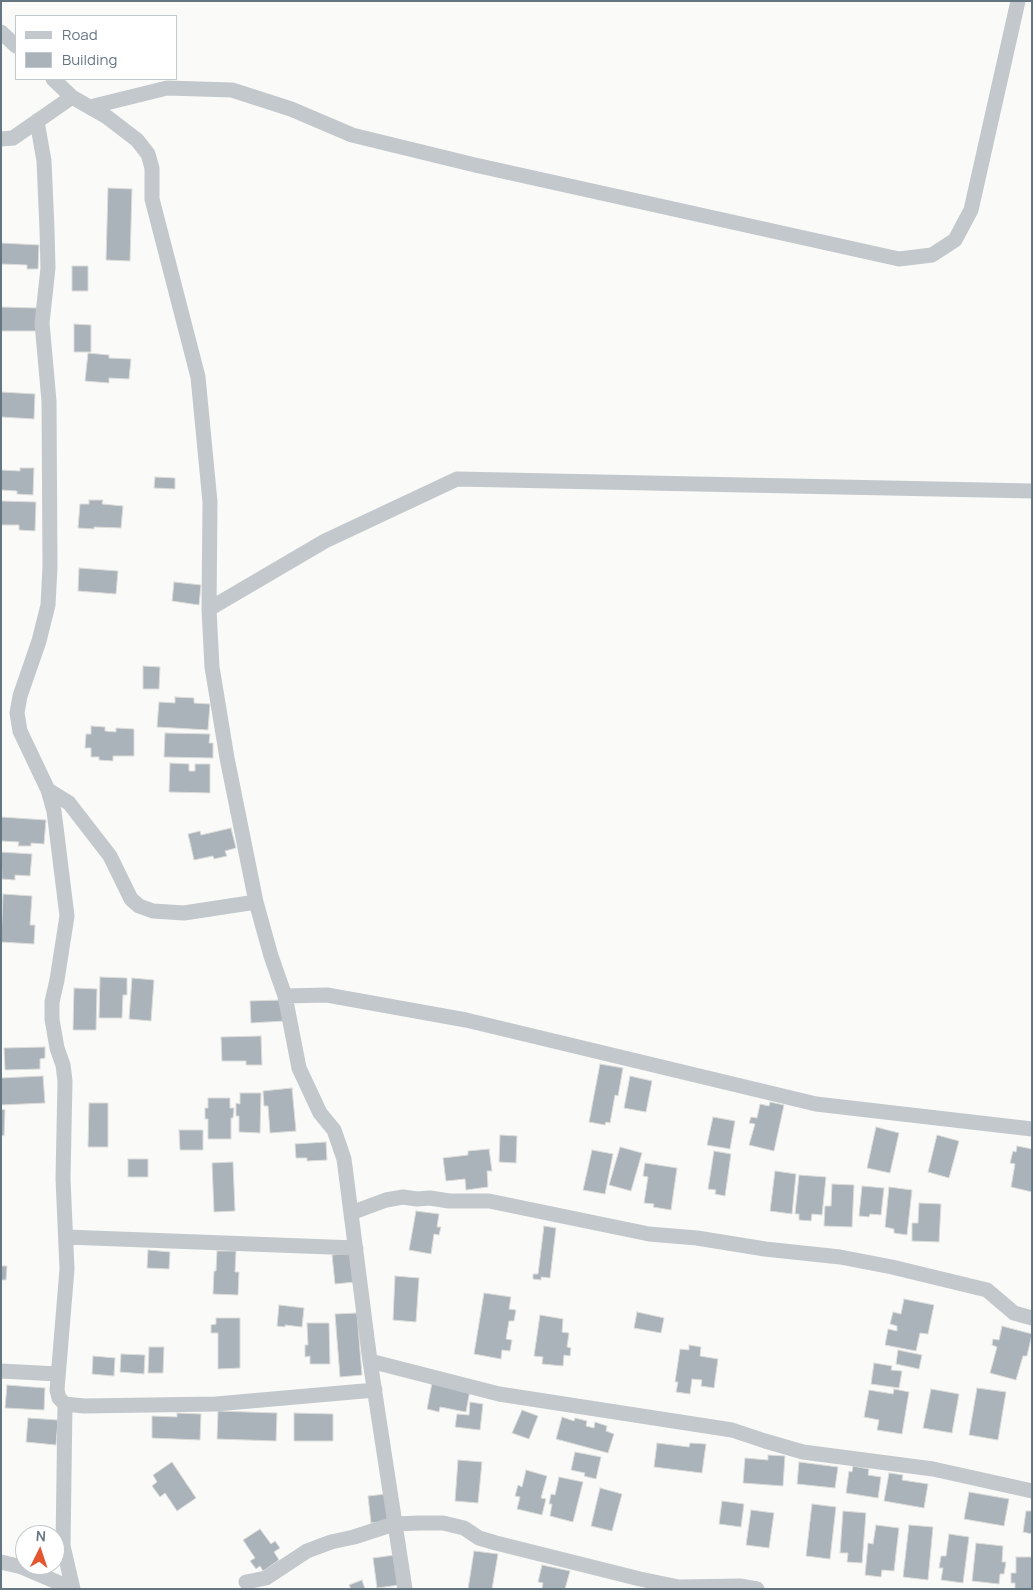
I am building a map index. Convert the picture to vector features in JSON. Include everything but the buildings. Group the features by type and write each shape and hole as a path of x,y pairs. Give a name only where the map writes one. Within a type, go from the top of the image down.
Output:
{"street":[{"path":"90,107 167,88 232,90 291,109 352,135 475,165 899,259 932,255 955,240 971,210 1018,1"},
{"path":"1,32 15,45"},
{"path":"53,80 72,97 107,117 137,140 148,154 152,168 152,199 198,377 210,502 209,609 212,667 226,758 256,902 271,956 285,996 299,1068 320,1113 334,1130 344,1159 370,1361 405,1589"},
{"path":"1,139 13,138 72,97"},
{"path":"37,121 44,161 47,228 48,268 42,322 49,401 50,567 48,605 39,641 20,696 17,713 20,731 48,790 56,820 67,916 52,1002 52,1019 57,1048 63,1065 64,1081 63,1179 67,1269 57,1390 59,1398 65,1404 84,1406 216,1404 375,1390"},
{"path":"209,609 325,541 457,479 1032,491"},
{"path":"48,790 69,802 110,856 131,899 139,906 184,914 256,902"},
{"path":"285,996 327,995 466,1020 816,1104 1032,1129"},
{"path":"351,1214 386,1200 403,1197 449,1201 489,1201 649,1234 697,1238 765,1249 840,1257 892,1266 987,1290 1014,1313 1032,1318"},
{"path":"66,1236 356,1248"},
{"path":"370,1361 499,1394 732,1430 803,1452 933,1469 1032,1491"},
{"path":"1,1371 58,1374"},
{"path":"65,1404 63,1546 73,1589"},
{"path":"246,1582 266,1578 307,1552 323,1545 394,1524 443,1523 464,1528 479,1538 496,1543 640,1580 679,1587 740,1586 757,1589"},
{"path":"1,1562 22,1567 73,1589"}]}
